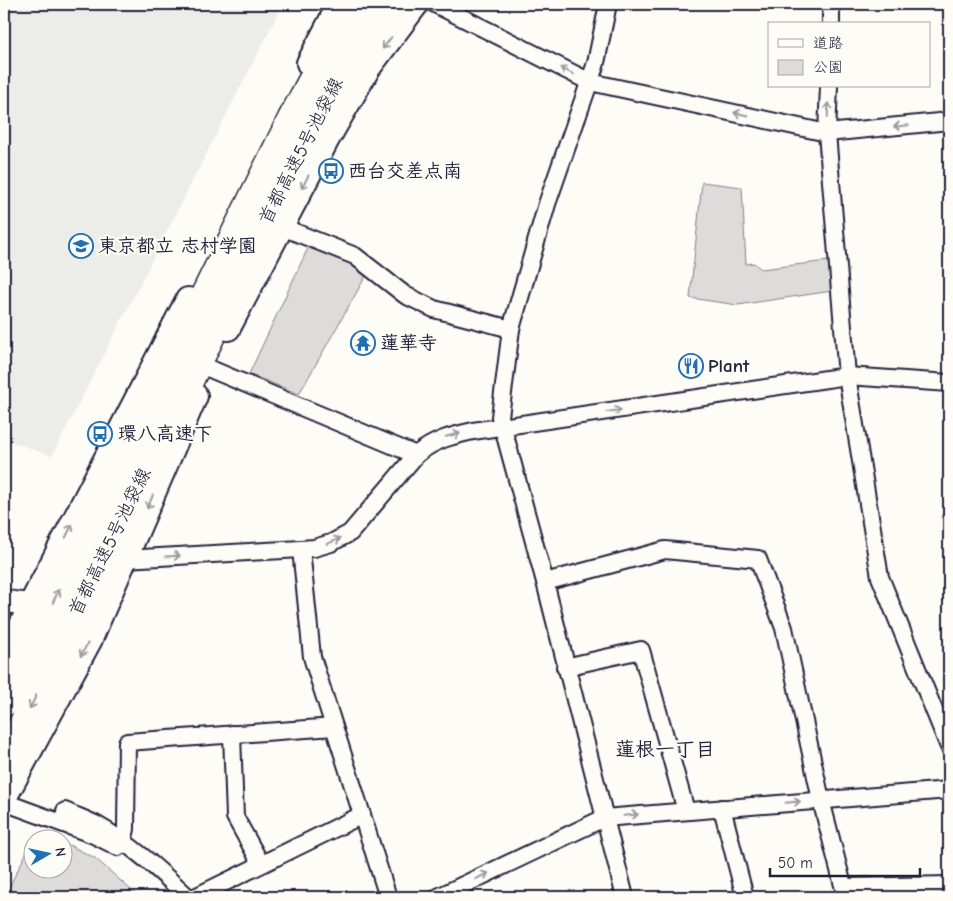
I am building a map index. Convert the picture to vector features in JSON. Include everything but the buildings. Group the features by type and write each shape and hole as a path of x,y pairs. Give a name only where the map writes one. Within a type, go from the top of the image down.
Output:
{"highway":[{"name":"首都高速5号池袋線","path":"4,702 292,119 320,66 360,4"},
{"name":"首都高速5号池袋線","path":"4,764 311,128 365,34 388,4"}],"main road":[{"path":"4,664 31,606 340,4"},
{"path":"4,800 90,639 208,368 327,139 368,68 416,4"}],"street":[{"path":"435,4 590,82 827,133 949,121"},
{"path":"608,4 596,62 547,204 511,329 500,417 545,582 565,667 625,897"},
{"path":"831,22 832,4"},
{"path":"829,88 827,133 847,376 880,577 949,747"},
{"path":"282,226 354,256 406,295 434,309 511,329"},
{"path":"208,368 416,455"},
{"path":"124,560 314,548 331,543 350,533 416,455 427,446 447,436 847,376 949,382"},
{"path":"301,549 312,657 388,897"},
{"path":"545,582 665,550 758,559 784,628 821,800 845,892 949,885"},
{"path":"4,601 31,606"},
{"path":"565,667 641,650 686,811"},
{"path":"4,800 94,835 118,847 122,842 126,829 127,742 334,727"},
{"path":"232,734 235,817 261,864"},
{"path":"438,897 604,818 949,790"},
{"path":"722,808 745,897"},
{"path":"65,811 97,826 122,842 158,868 188,897"},
{"path":"195,897 362,815"}],"shaded area":[{"name":"東京都立 志村学園","path":"4,4 283,4 52,456 4,439"}],"green space":[{"path":"702,182 742,187 746,264 754,263 761,269 828,261 832,291 738,305 690,298"},
{"path":"309,246 352,260 367,274 299,394 249,374"},
{"path":"72,846 95,858 139,897 15,897 7,891 22,862 22,878 72,878"}],"place":[{"name":"西台交差点南","path":"331,171"},
{"name":"東京都立 志村学園","path":"81,246"},
{"name":"蓮華寺","path":"363,343"},
{"name":"Plant","path":"691,366"},
{"name":"環八高速下","path":"100,434"}],"district":[{"name":"蓮根一丁目","path":"665,749"}]}
